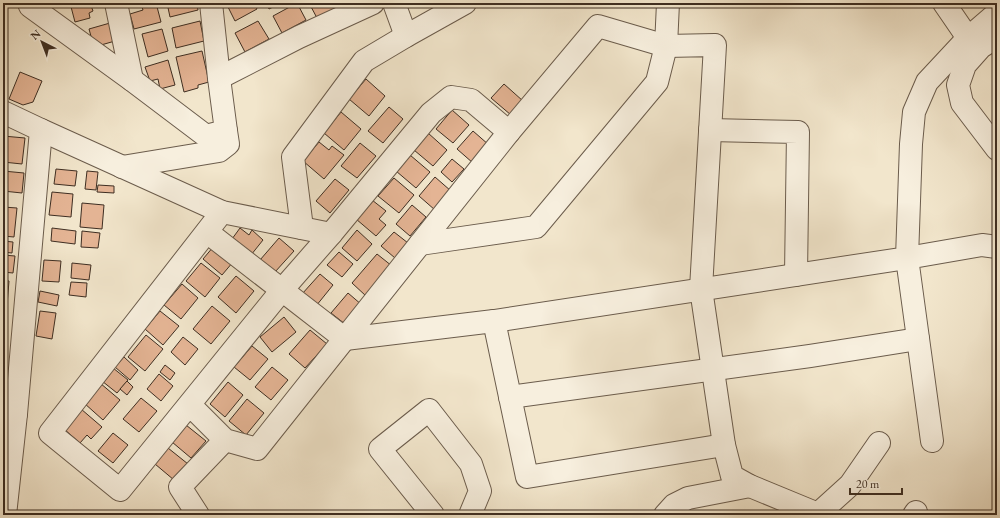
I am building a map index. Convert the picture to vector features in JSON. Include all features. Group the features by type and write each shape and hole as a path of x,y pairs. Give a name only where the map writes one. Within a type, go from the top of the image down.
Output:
{"street":[{"path":"29,3 30,6 206,136 226,131"},
{"path":"116,3 132,80"},
{"path":"122,167 219,151 228,144 218,78 211,3"},
{"path":"218,78 373,3"},
{"path":"394,3 406,36"},
{"path":"302,228 293,158 364,61 465,3"},
{"path":"420,244 536,227 657,82 666,46 668,3"},
{"path":"944,3 968,38"},
{"path":"932,441 907,258 914,112 928,82 968,38 997,13"},
{"path":"190,405 225,440 257,449 509,132 598,26 666,46 715,45 701,290 724,446 732,476 750,486 819,514 850,485 879,443"},
{"path":"997,37 981,47 965,65 958,85 962,103 997,149"},
{"path":"222,212 50,433 120,490 282,290 331,234 431,113 451,97 471,100 509,132"},
{"path":"3,112 222,212 331,234"},
{"path":"4,515 10,413 41,130"},
{"path":"710,130 798,132 796,276"},
{"path":"207,232 345,339 494,321 796,276 982,245 997,247"},
{"path":"494,321 528,477 724,446"},
{"path":"510,397 712,370 918,339"},
{"path":"433,515 380,449 429,410 472,464 480,491 470,515"},
{"path":"198,515 180,487 225,440"},
{"path":"665,515 674,504 688,498 750,486"}],"building":[{"path":"70,3 90,3 93,11 89,13 90,18 75,22"},
{"path":"156,3 161,22 134,29 130,14 143,10 141,4"},
{"path":"167,3 197,3 198,10 170,17"},
{"path":"226,3 254,3 257,9 235,21"},
{"path":"266,3 281,3 269,9"},
{"path":"297,3 306,20 282,33 273,16"},
{"path":"309,3 345,3 317,18"},
{"path":"200,21 204,41 176,48 172,28"},
{"path":"258,21 269,39 245,52 235,33"},
{"path":"110,23 115,41 94,47 89,29"},
{"path":"162,29 168,51 148,57 142,34"},
{"path":"202,51 209,82 198,85 198,88 184,92 176,57"},
{"path":"168,60 175,85 160,89 158,79 150,81 145,67"},
{"path":"20,72 42,81 33,102 23,105 9,99"},
{"path":"366,79 385,96 369,116 349,99"},
{"path":"504,84 523,101 511,115 491,98"},
{"path":"389,107 403,119 383,143 368,131"},
{"path":"452,110 469,125 453,143 436,129"},
{"path":"341,112 361,129 344,150 324,133"},
{"path":"473,131 489,145 473,163 457,149"},
{"path":"428,133 447,150 433,166 414,150"},
{"path":"3,136 25,138 22,164 3,162"},
{"path":"319,142 329,150 332,146 344,155 324,179 303,161"},
{"path":"360,143 376,156 357,178 341,166"},
{"path":"410,155 430,172 416,188 396,171"},
{"path":"452,159 464,169 452,182 441,172"},
{"path":"56,169 77,171 75,186 54,184"},
{"path":"3,171 24,173 22,193 3,191"},
{"path":"87,171 98,172 96,190 85,189"},
{"path":"435,177 451,191 435,210 419,196"},
{"path":"394,178 414,195 399,213 378,196"},
{"path":"335,179 349,190 330,213 316,201"},
{"path":"98,185 114,186 114,193 97,192"},
{"path":"52,192 73,194 71,217 49,215"},
{"path":"372,200 386,211 379,219 386,225 376,236 356,219"},
{"path":"82,203 104,205 102,229 80,227"},
{"path":"412,205 426,217 410,236 396,224"},
{"path":"3,207 17,208 14,237 3,236"},
{"path":"52,228 76,231 75,244 51,241"},
{"path":"240,228 249,235 252,230 263,240 251,255 232,239"},
{"path":"357,230 372,244 357,261 342,248"},
{"path":"82,231 100,233 98,248 81,247"},
{"path":"394,232 408,243 395,258 381,246"},
{"path":"279,238 294,251 275,272 260,260"},
{"path":"3,241 13,242 12,253 3,252"},
{"path":"214,246 233,262 222,275 203,259"},
{"path":"339,252 353,264 342,277 327,265"},
{"path":"377,254 392,266 366,296 352,283"},
{"path":"3,255 15,256 13,273 3,272"},
{"path":"44,260 61,261 59,282 42,281"},
{"path":"72,263 91,265 89,280 71,278"},
{"path":"201,263 220,278 205,297 186,281"},
{"path":"320,274 333,285 316,306 302,294"},
{"path":"236,276 254,291 236,313 218,297"},
{"path":"3,280 9,281 7,305 3,304"},
{"path":"71,282 87,283 86,297 69,295"},
{"path":"182,284 198,298 181,319 164,305"},
{"path":"40,291 59,295 57,306 38,302"},
{"path":"348,293 362,305 345,324 331,313"},
{"path":"212,306 230,321 211,344 193,329"},
{"path":"40,311 56,313 52,339 36,336"},
{"path":"160,311 179,326 163,345 145,329"},
{"path":"284,317 296,332 272,352 260,337"},
{"path":"310,330 327,344 305,368 289,354"},
{"path":"146,335 163,349 145,371 128,357"},
{"path":"183,337 198,349 185,365 171,352"},
{"path":"252,346 268,359 250,380 234,367"},
{"path":"124,357 138,370 130,380 115,367"},
{"path":"165,365 175,373 170,380 160,372"},
{"path":"272,367 288,380 271,400 255,387"},
{"path":"113,368 128,380 117,393 102,381"},
{"path":"159,374 173,386 161,401 147,389"},
{"path":"127,381 133,387 127,395 120,389"},
{"path":"228,382 243,395 225,417 210,404"},
{"path":"100,383 120,400 103,420 84,403"},
{"path":"141,398 157,411 139,432 123,419"},
{"path":"247,399 264,413 246,435 229,421"},
{"path":"81,409 102,427 91,439 87,435 80,443 64,429"},
{"path":"186,425 206,441 191,458 172,442"},
{"path":"113,433 128,445 113,463 98,451"},
{"path":"168,448 188,464 174,480 155,464"}]}
